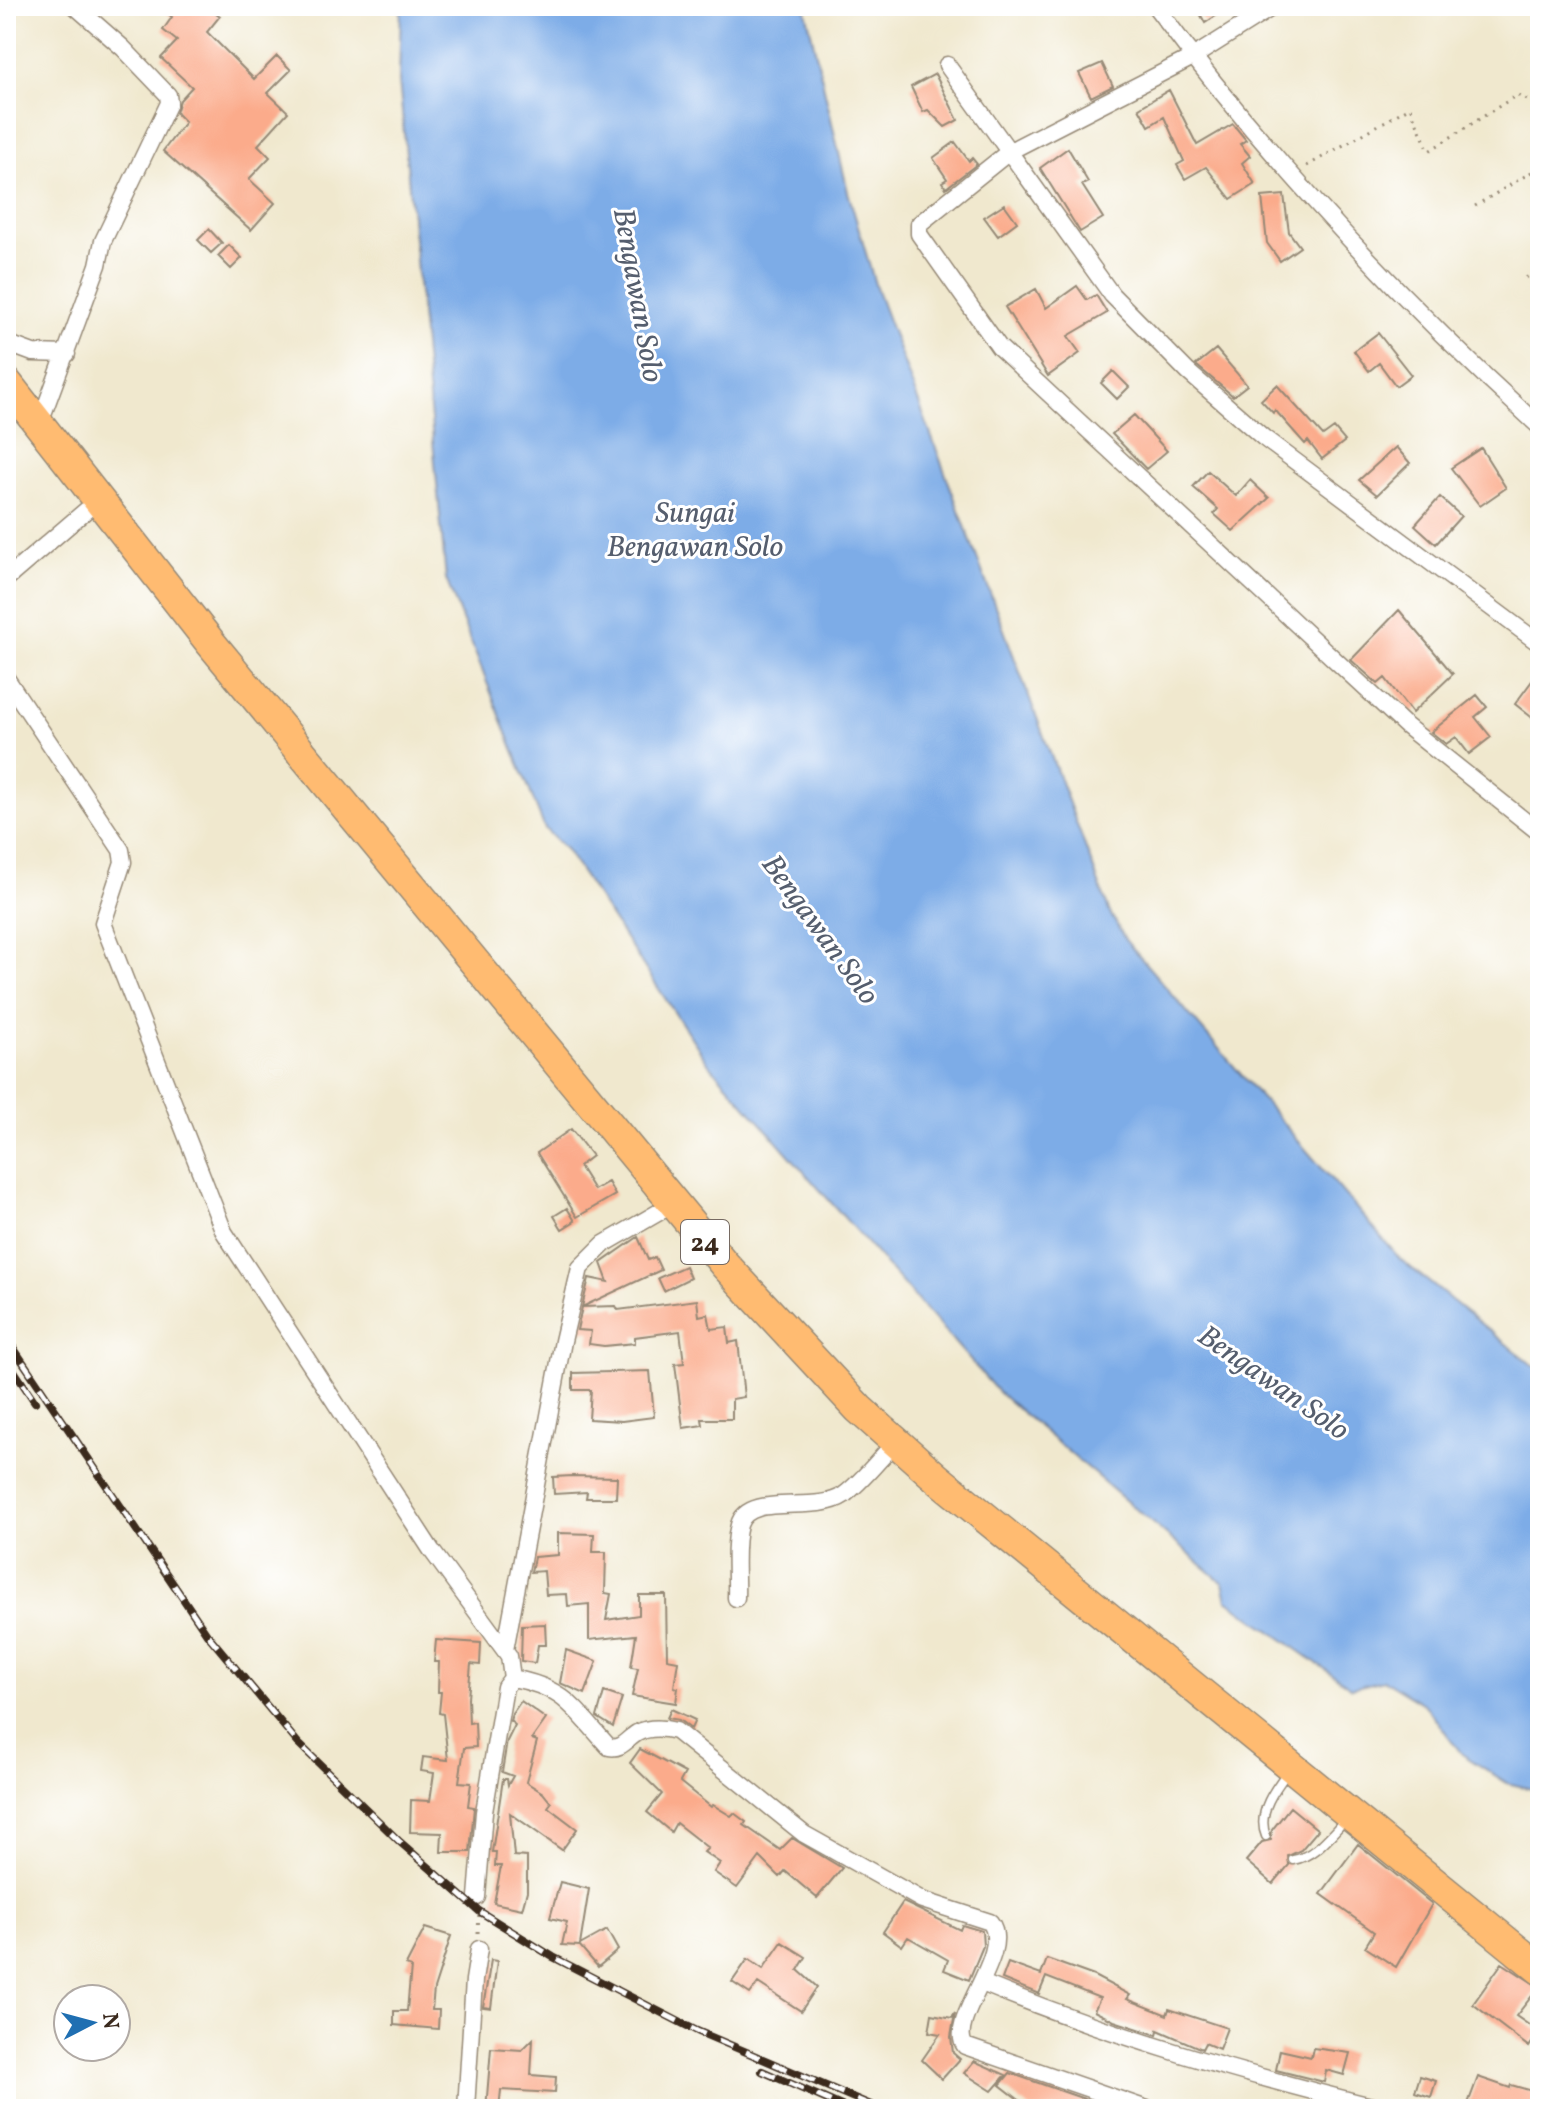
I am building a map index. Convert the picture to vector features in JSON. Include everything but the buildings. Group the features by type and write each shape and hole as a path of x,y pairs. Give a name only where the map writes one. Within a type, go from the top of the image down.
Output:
{"highway":[{"name":"24","path":"6,382 97,501 673,1204 821,1369 896,1442 1540,1969"}],"street":[{"path":"39,425 67,354 103,241 169,103 165,92 123,48 75,6"},
{"path":"1155,6 1193,57 1293,174 1469,362 1540,427"},
{"path":"1274,6 1193,57 1010,151 919,224 917,229 999,347 1406,726 1540,833"},
{"path":"947,65 1112,295 1188,372 1264,438 1540,644"},
{"path":"6,343 33,353 67,354"},
{"path":"6,579 97,501"},
{"path":"6,678 121,850 123,862 103,923 224,1232 432,1551 505,1650 512,1678"},
{"path":"505,1650 580,1268 604,1244 673,1204"},
{"path":"736,1598 738,1527 743,1515 754,1506 815,1505 843,1496 896,1442"},
{"path":"477,1897 498,1721 505,1687 512,1678"},
{"path":"512,1678 551,1688 612,1748 640,1732 662,1728 676,1731 804,1834 922,1900 990,1922 995,1940 982,1983 962,2028 961,2037 965,2046 1147,2109"},
{"path":"466,2109 474,1980 479,1949"},
{"path":"982,1983 1094,2028 1226,2068 1383,2109"}],"lane":[{"path":"1266,1836 1263,1831 1273,1791 1292,1766"},
{"path":"1293,1860 1314,1851 1350,1815"}],"path":[{"path":"1293,174 1410,107 1429,151 1517,95 1527,100 1540,95"},
{"path":"1475,206 1540,167"},
{"path":"1533,171 1540,183"},
{"path":"1526,278 1540,268"},
{"path":"477,1897 479,1949"}],"water":[{"name":"Sungai Bengawan Solo","path":"401,6 805,6 848,192 877,291 1110,913 1126,941 1400,1259 1540,1371 1540,1791 1507,1783 1462,1754 1425,1705 1384,1680 1352,1688 1227,1600 1223,1583 999,1393 709,1064 566,850 545,829 446,579 399,80"}],"railway":[{"path":"6,1337 207,1634 298,1743 400,1842 479,1911 553,1957 697,2031 880,2109"},
{"path":"6,1359 35,1402"},
{"path":"762,2071 848,2109"}],"water label":[{"name":"Bengawan Solo","path":"639,295"},
{"name":"Bengawan Solo","path":"821,929"},
{"name":"Bengawan Solo","path":"1274,1382"}]}
